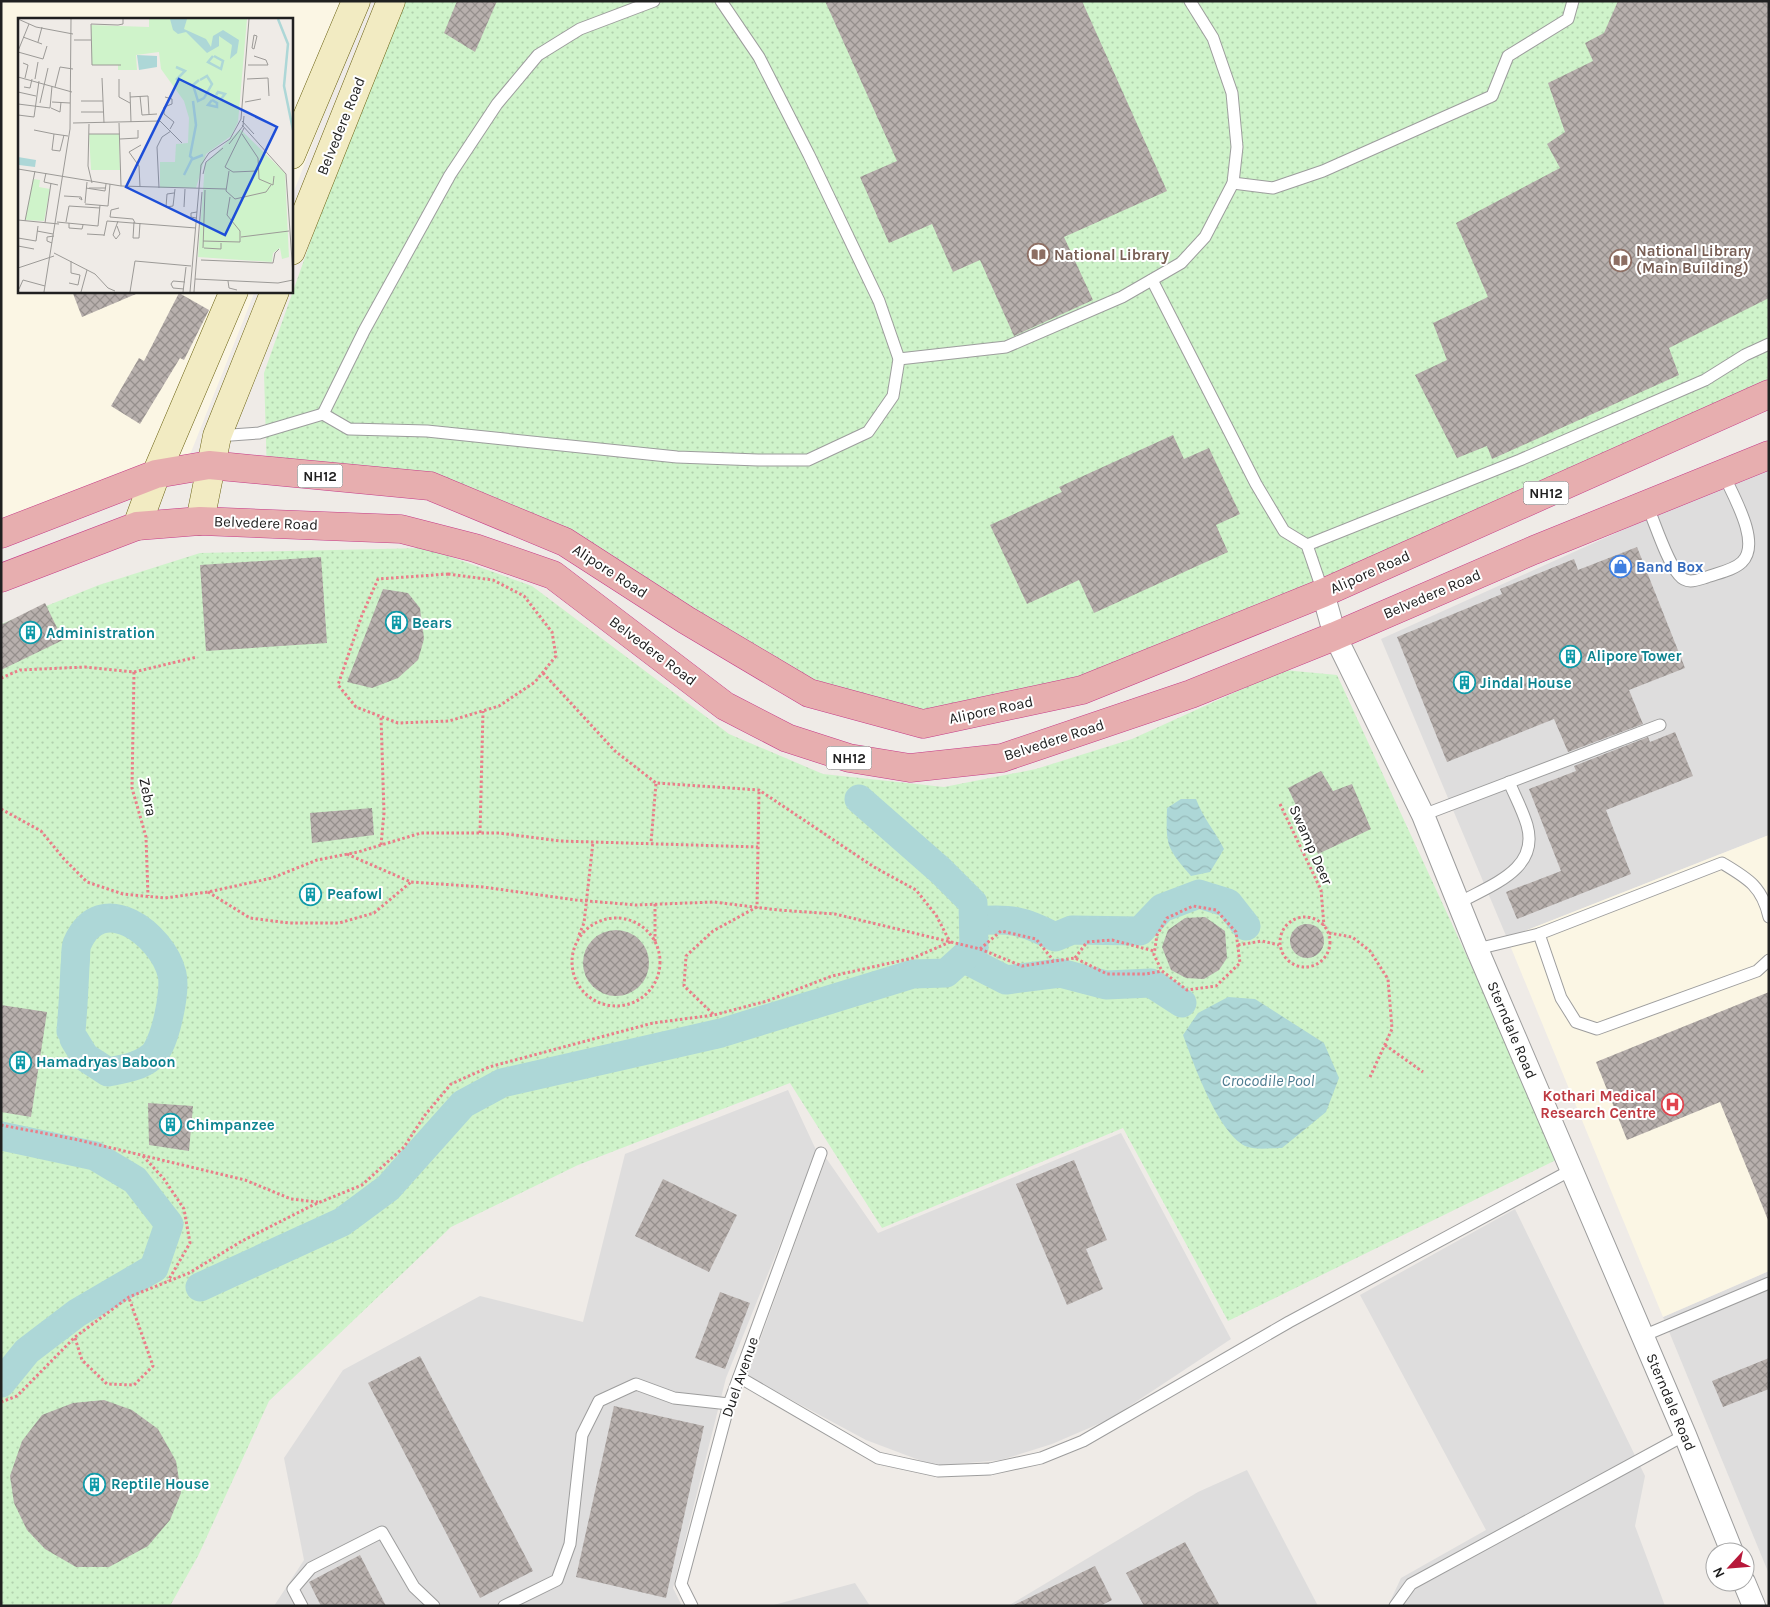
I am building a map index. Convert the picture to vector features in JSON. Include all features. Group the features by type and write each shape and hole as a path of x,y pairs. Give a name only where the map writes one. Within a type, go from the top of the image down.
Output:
{"highway":[{"name":"Alipore Road","path":"210,466 430,486 564,542 686,620 809,693 923,724 1082,690 1323,593 1769,394"},
{"name":"Belvedere Road","path":"1,578 137,526 200,520 401,529 483,551 552,575 725,706 787,738 849,758 910,768 1002,758 1191,694 1769,455"},
{"name":"NH12","path":"1,534 156,474 210,466"}],"main road":[{"path":"292,153 356,1"},
{"name":"Belvedere Road","path":"292,249 392,1"},
{"path":"137,526 156,474 234,292"},
{"path":"200,520 217,436 275,292"}],"street":[{"name":"Sterndale Road","path":"1323,593 1335,636 1423,815 1477,950 1685,1435 1728,1542"},
{"path":"1748,1592 1754,1606"}],"lane":[{"path":"323,414 364,331 450,175 497,104 538,55 580,29 654,1"},
{"path":"217,436 259,433 323,414 349,429 427,431 677,457 808,460 868,432 893,396 899,359 879,300 759,57 721,1"},
{"path":"899,359 1006,347 1122,297 1181,262 1205,237 1233,183 1237,147 1232,93 1213,38 1190,1"},
{"path":"1233,183 1273,188 1323,171 1492,96 1508,56 1568,19 1572,1"},
{"path":"1152,280 1256,484 1284,531 1307,545 1323,593"},
{"path":"1307,545 1520,460 1706,380 1745,355 1769,344"},
{"path":"1647,504 1679,576 1684,580 1693,582 1728,570 1741,564 1747,557 1750,539 1723,473"},
{"path":"1423,815 1660,725"},
{"path":"1459,903 1511,874 1528,855 1527,826 1510,782"},
{"path":"1477,950 1539,934 1722,863 1753,882 1767,909 1769,917"},
{"path":"1539,934 1561,998 1576,1022 1597,1029 1757,971 1769,960"},
{"name":"Duel Avenue","path":"692,1606 681,1584 729,1404 821,1153"},
{"path":"739,1377 878,1458 938,1471 990,1469 1041,1458 1083,1442 1289,1322 1572,1169"},
{"path":"1643,1336 1769,1282"},
{"path":"504,1606 557,1580 570,1544 582,1435 599,1401 636,1384 674,1398 729,1404"},
{"path":"1395,1606 1411,1584 1685,1435"},
{"path":"302,1606 293,1589 311,1568 382,1532 414,1587 434,1606"}],"path":[{"path":"448,574 493,580 524,596 552,632 556,656 535,682 499,706 483,711 449,722 398,723 356,707 338,685 362,615 378,579 448,574"},
{"path":"1,678 20,670 85,667 134,672 197,657"},
{"name":"Zebra","path":"134,672 132,788 146,837 148,896"},
{"path":"543,672 615,751 656,783 759,790 874,867 916,890 936,915 950,942"},
{"path":"480,833 483,711"},
{"path":"381,716 384,813 381,845"},
{"path":"651,843 656,783"},
{"path":"757,907 759,790"},
{"name":"Swamp Deer","path":"1280,804 1321,890 1324,926"},
{"path":"1,809 41,831 64,859 87,882 124,894 165,898 208,892 272,878 317,860 347,854 421,833 499,833 560,841 758,847"},
{"path":"593,842 584,923 572,960 572,970 578,984 586,994 598,1003 607,1006 630,1004 644,997 652,988 660,964 656,943 655,904"},
{"path":"347,854 411,882 484,887 576,900 586,899 655,904 714,902 835,914 980,949 1022,966 1075,958 1107,974 1146,974 1162,971"},
{"path":"208,892 250,918 289,923 339,923 374,913 411,882"},
{"path":"1193,906 1216,910 1236,932 1240,963 1216,986 1188,990 1162,971 1154,951 1156,935 1167,918 1193,906"},
{"path":"714,1015 684,986 686,956 712,931 757,907"},
{"path":"1307,916 1315,919 1329,933 1330,944 1324,959 1318,964 1308,967 1299,967 1288,962 1279,945 1284,928 1291,920 1307,916"},
{"path":"578,938 594,924 614,918 639,924 656,943"},
{"path":"980,949 1001,931 1036,939 1052,960"},
{"path":"1329,933 1352,937 1370,951 1388,979 1392,1029 1370,1077"},
{"path":"1075,958 1087,942 1112,940 1154,951"},
{"path":"1238,945 1262,941 1279,945"},
{"path":"1,1402 17,1396 75,1337 129,1298 189,1273 242,1241 321,1202 362,1185 397,1154 451,1084 489,1068 653,1023 714,1015 767,1001 832,976 913,958 950,942"},
{"path":"1384,1045 1423,1072"},
{"path":"1,1125 245,1180 291,1199 321,1202"},
{"path":"142,1156 164,1178 184,1209 190,1242 168,1282"},
{"path":"75,1337 82,1360 107,1384 134,1384 153,1366 129,1298"}],"shaded area":[{"path":"1,1 368,1 292,196 292,18 18,18 18,292 255,292 182,475 1,527"},
{"path":"1769,464 1769,835 1507,938 1381,639"},
{"name":"Kothari Medical Research Centre","path":"1769,835 1769,1271 1663,1317 1507,938"},
{"path":"788,1090 817,1152 726,1378 673,1588 682,1606 274,1606 304,1560 284,1458 343,1370 480,1296 583,1322 625,1154"},
{"path":"1121,1133 1231,1339 1110,1419 1052,1444 1001,1460 935,1466 866,1440 747,1376 826,1158 878,1233"},
{"path":"1515,1209 1645,1476 1635,1526 1665,1606 1388,1606 1401,1578 1486,1530 1360,1295"},
{"path":"1769,1271 1769,1574 1663,1317"},
{"path":"1247,1470 1318,1606 1008,1606 1198,1492"},
{"path":"855,1583 870,1606 770,1606"}],"green space":[{"name":"National Library","path":"402,1 1769,1 1769,396 1087,684 954,715 874,712 760,673 601,562 421,498 267,476 264,373 348,136"},
{"path":"426,548 532,586 729,734 823,774 944,787 1036,769 1132,739 1284,670 1337,675 1560,1158 1228,1321 1123,1128 882,1228 790,1083 578,1165 451,1227 269,1401 198,1556 170,1606 1,1606 1,624 99,585 200,553"}],"water":[{"path":"1181,799 1196,799 1224,849 1210,872 1191,876 1172,852 1169,845 1167,808"},
{"name":"Crocodile Pool","path":"1228,997 1255,999 1324,1043 1339,1078 1326,1112 1282,1148 1260,1149 1248,1147 1237,1140 1227,1129 1208,1097 1183,1035 1198,1013"}],"building":[{"path":"457,1 497,1 475,52 444,33"},
{"path":"825,1 1082,1 1167,191 1064,237 1093,300 1014,336 980,260 953,272 932,224 889,243 860,177 897,161"},
{"name":"National Library (Main Building)","path":"1618,1 1769,1 1769,298 1669,348 1679,375 1492,459 1487,446 1457,458 1415,375 1447,360 1433,323 1488,297 1456,223 1560,168 1547,144 1565,132 1548,83 1593,61 1585,43 1604,33"},
{"path":"72,292 141,292 82,317"},
{"path":"179,293 209,310 184,360 180,358 140,424 111,406 139,358 144,361"},
{"path":"1173,435 1184,459 1209,448 1240,514 1216,525 1228,552 1094,613 1079,580 1027,604 990,525 1062,492 1059,487"},
{"path":"1637,547 1685,668 1629,690 1643,724 1568,752 1554,719 1447,762 1397,637 1502,594 1500,589 1574,559 1578,570"},
{"path":"321,557 327,643 206,651 200,565"},
{"name":"Bears","path":"383,589 408,593 420,608 424,639 418,660 398,678 372,688 347,682"},
{"name":"Administration","path":"45,603 63,640 1,670 1,625"},
{"path":"1675,732 1693,776 1606,810 1631,874 1517,919 1506,892 1561,871 1529,789 1576,771 1574,766 1648,737 1650,742"},
{"path":"1321,771 1333,791 1352,784 1371,829 1318,854 1288,788"},
{"path":"372,808 374,835 312,843 310,813"},
{"path":"1205,917 1225,931 1227,958 1219,970 1204,979 1186,978 1171,970 1162,947 1168,930 1185,918"},
{"path":"1307,924 1319,929 1324,941 1319,953 1307,958 1295,953 1290,941 1295,929"},
{"path":"609,930 623,930 635,935 644,944 649,956 647,976 640,987 623,996 609,996 597,991 588,982 583,970 583,956 588,944 597,935"},
{"path":"1769,992 1768,1220 1720,1102 1627,1140 1596,1062"},
{"name":"Hamadryas Baboon","path":"1,1005 47,1012 31,1117 1,1112"},
{"name":"Chimpanzee","path":"148,1103 193,1106 189,1151 149,1145"},
{"path":"1074,1160 1107,1240 1086,1249 1103,1289 1067,1305 1016,1184"},
{"path":"663,1179 737,1215 709,1272 635,1236"},
{"path":"720,1292 750,1303 725,1369 695,1358"},
{"path":"420,1356 533,1571 480,1598 368,1383"},
{"path":"1769,1358 1769,1389 1723,1407 1712,1381"},
{"name":"Reptile House","path":"104,1400 132,1410 158,1429 176,1461 181,1493 170,1520 148,1546 109,1567 76,1567 45,1549 27,1530 14,1503 10,1476 22,1441 42,1415 73,1403"},
{"path":"614,1406 704,1426 666,1598 576,1577"},
{"path":"1185,1542 1220,1606 1144,1606 1126,1573"},
{"path":"360,1555 386,1606 321,1606 309,1582"},
{"path":"1095,1566 1112,1600 1100,1606 1012,1606"}],"waterway":[{"path":"200,1287 342,1222 388,1188 463,1104 502,1083 721,1033 913,974 946,973 974,948 973,903 941,871 859,799"},
{"path":"974,921 1007,920 1034,927 1055,937 1072,930 1140,931 1162,908 1199,894 1228,903 1246,926"},
{"path":"71,1031 77,944 88,928 101,919 115,918 130,923 144,932 156,945 166,959 172,974 171,1005 161,1042 151,1057 141,1063 108,1072 85,1057 74,1039"},
{"path":"963,958 1006,980 1060,973 1106,985 1151,983 1182,1003"},
{"path":"1,1136 95,1156 135,1180 169,1224 154,1268 77,1313 27,1351 1,1383"}],"place":[{"name":"National Library","path":"1038,255"},
{"name":"National Library (Main Building)","path":"1620,260"},
{"name":"Band Box","path":"1620,567"},
{"name":"Bears","path":"396,623"},
{"name":"Administration","path":"30,633"},
{"name":"Alipore Tower","path":"1571,656"},
{"name":"Jindal House","path":"1464,683"},
{"name":"Peafowl","path":"311,894"},
{"name":"Hamadryas Baboon","path":"20,1062"},
{"name":"Kothari Medical Research Centre","path":"1672,1105"},
{"name":"Chimpanzee","path":"170,1125"},
{"name":"Reptile House","path":"95,1484"}]}
